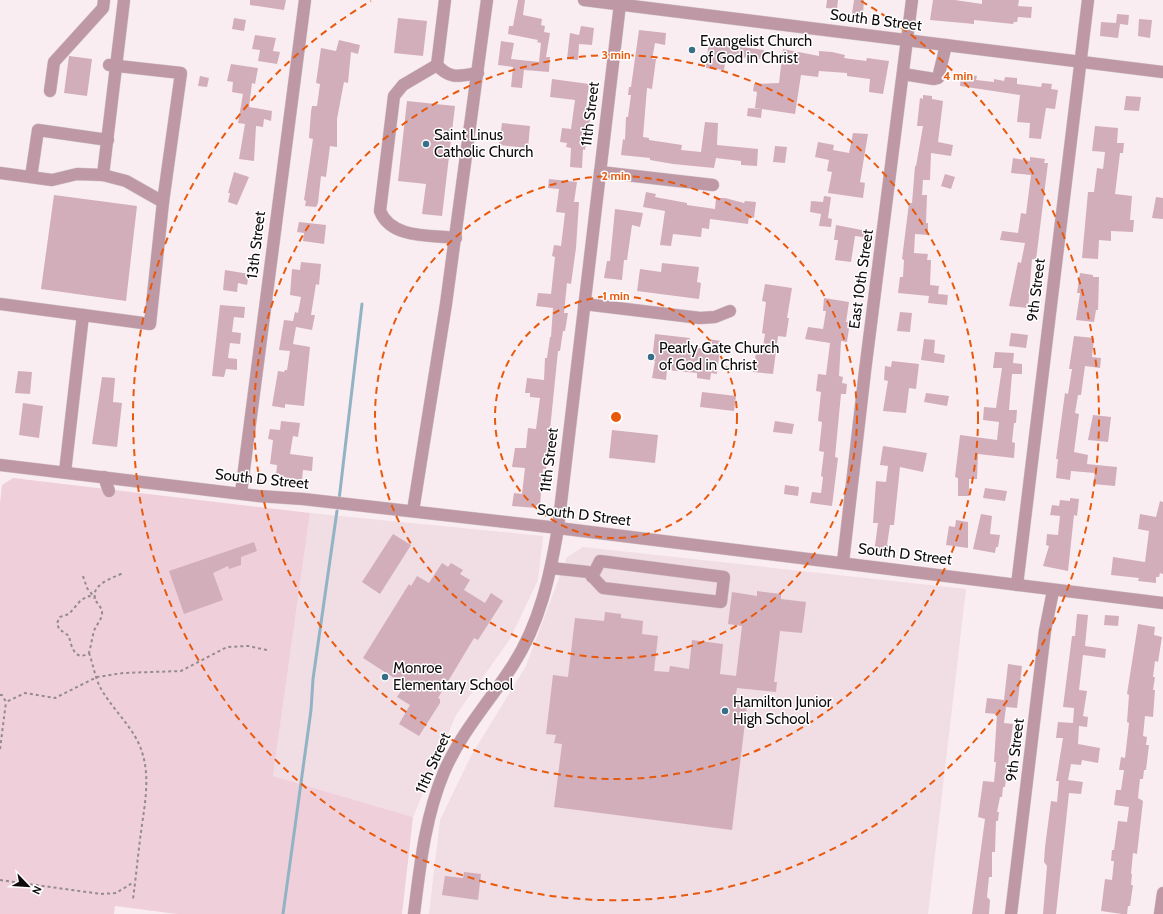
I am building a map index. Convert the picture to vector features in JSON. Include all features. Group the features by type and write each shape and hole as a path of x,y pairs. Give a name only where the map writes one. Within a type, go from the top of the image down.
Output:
{"street":[{"path":"50,91 54,62 103,8 104,0"},
{"path":"113,65 117,0"},
{"path":"99,175 113,65 124,0"},
{"name":"13th Street","path":"241,493 305,0"},
{"path":"437,65 445,0"},
{"path":"413,511 456,238 487,0"},
{"name":"South B Street","path":"584,0 620,4 681,6 907,40 1163,72"},
{"name":"East 10th Street","path":"844,562 865,371 912,0"},
{"name":"9th Street","path":"1017,585 1088,0"},
{"name":"11th Street","path":"414,914 424,840 439,786 463,735 509,671 524,647 543,601 551,568 558,528 620,4"},
{"path":"903,74 934,79 938,78 946,45"},
{"path":"0,304 150,324 163,202 181,73 113,65"},
{"path":"437,65 446,74 451,76 478,73"},
{"path":"437,65 403,85 394,96 380,212 383,220 392,228 456,238"},
{"path":"31,177 38,130 104,139"},
{"path":"600,172 713,185"},
{"path":"0,173 52,180 78,174 99,175 126,181 163,202"},
{"path":"584,304 700,318 714,318 730,311"},
{"path":"65,472 83,315"},
{"name":"South D Street","path":"0,465 558,528 844,562 1052,591 1163,603"},
{"path":"104,477 109,491"},
{"path":"551,568 588,572 592,577 603,588 721,602 724,577 600,561 592,577"},
{"name":"9th Street","path":"1011,914 1045,631 1052,591"}],"path":[{"path":"95,598 94,594 99,586 106,580 123,573"},
{"path":"83,576 88,588 102,610 102,616 94,630 89,653 100,687 110,703 128,725 139,743 147,775 132,899"},
{"path":"89,653 85,655 78,655 74,652 70,647 69,636 59,629 57,623 60,617 69,614 81,600 89,596 95,598"},
{"path":"6,702 25,693 55,698 97,677 123,673 181,671 227,647 248,646 267,650"},
{"path":"0,695 2,695 6,702 0,749"},
{"path":"0,880 101,894 116,893 135,881"}],"shaded area":[{"path":"13,478 310,513 273,776 413,817 402,914 177,914 115,906 114,914 0,914 0,503 2,485"},
{"name":"Monroe Elementary School","path":"310,513 543,536 538,580 510,639 456,715 413,817 273,776"},
{"name":"Hamilton Junior High School","path":"583,547 966,589 928,914 429,914 440,820 471,756 526,666 567,557"}],"building":[{"path":"250,0 286,0 284,10 250,5"},
{"path":"518,0 525,0 523,15 542,19 541,25 545,26 544,32 550,33 546,57 550,57 549,72 524,70 522,88 511,87 513,67 498,65 501,41 514,43 511,59 539,62 541,43 537,42 538,40 508,34 509,26 513,26"},
{"path":"827,0 838,0 837,9 826,8"},
{"path":"854,0 864,0 863,14 852,14"},
{"path":"933,0 955,0 982,4 982,0 1019,0 1018,6 1032,7 1031,18 1018,17 1017,22 1014,22 1013,24 974,20 974,24 930,20"},
{"path":"1117,14 1129,15 1128,25 1120,24 1118,38 1100,36 1101,22 1116,23"},
{"path":"234,18 246,20 244,31 232,29"},
{"path":"398,18 427,21 423,56 394,53"},
{"path":"1139,19 1152,20 1150,38 1138,36"},
{"path":"581,26 594,28 592,45 579,44 578,60 567,59 570,33 579,35"},
{"path":"639,30 666,33 665,45 655,43 652,59 656,59 652,89 647,88 643,137 649,138 649,140 682,145 681,150 701,152 705,122 718,123 717,145 758,149 757,166 741,165 741,161 716,158 714,168 673,164 650,160 650,158 621,155 623,139 625,140 626,117 628,117 631,95 628,95 629,87 631,87"},
{"path":"255,35 276,38 273,51 280,52 277,64 258,61 260,50 252,49"},
{"path":"709,39 742,43 742,47 764,50 763,59 726,56 724,70 706,68"},
{"path":"339,40 360,45 358,54 351,52 348,83 344,82 337,119 337,147 330,146 326,177 321,176 318,203 316,207 305,206 306,201 304,200 313,139 309,138 311,112 312,106 317,106 320,84 316,83 321,48 336,51"},
{"path":"783,49 819,56 819,51 845,55 844,58 866,61 867,58 889,61 883,94 869,92 870,79 847,76 847,73 819,71 818,77 801,75 795,114 755,108 757,92 753,91 754,84 779,83"},
{"path":"69,56 92,59 87,96 64,93"},
{"path":"231,64 258,68 255,84 252,83 249,107 272,111 271,121 264,119 263,127 256,126 254,161 239,159 245,124 238,123 243,94 232,92 233,82 227,81"},
{"path":"961,74 977,76 976,80 994,82 994,79 1004,81 1005,77 1017,78 1017,84 1041,87 1042,83 1052,84 1051,89 1058,90 1055,109 1046,108 1041,139 1029,138 1030,123 1017,122 1020,95 960,86"},
{"path":"200,76 209,78 207,87 198,86"},
{"path":"552,79 589,84 586,108 589,108 588,114 591,114 585,150 583,149 582,168 570,167 571,148 566,147 567,143 560,142 562,128 571,129 575,100 550,97"},
{"path":"923,95 932,96 932,99 943,101 938,142 953,145 951,156 931,153 930,180 923,180 922,195 927,195 926,223 928,223 928,235 915,234 914,253 928,254 927,260 931,260 930,285 939,286 938,294 948,295 947,305 928,303 929,296 898,293 900,277 903,277 904,260 902,259 909,203 912,203 915,166 923,126 917,126 920,98 923,99"},
{"path":"1126,96 1141,97 1139,111 1124,110"},
{"name":"Saint Linus Catholic Church","path":"407,101 455,106 442,216 422,214 426,184 398,181"},
{"path":"748,108 762,109 761,118 747,116"},
{"path":"502,123 530,126 528,148 499,145"},
{"path":"1095,126 1118,128 1117,143 1124,143 1123,153 1120,153 1115,194 1132,196 1130,220 1134,220 1133,232 1111,231 1111,241 1099,240 1098,259 1082,258 1088,192 1094,192 1097,168 1103,169 1105,152 1092,151"},
{"path":"853,133 868,134 860,182 865,183 863,198 828,193 832,172 827,171 829,160 815,157 818,142 834,145 833,150 849,153"},
{"path":"775,146 787,147 785,163 773,162"},
{"path":"1030,157 1045,159 1044,163 1048,163 1036,260 1032,259 1028,308 1009,306 1018,262 1021,263 1025,243 1000,240 1002,231 1018,233 1021,213 1026,214 1031,175 1011,173 1013,158 1030,161"},
{"path":"234,172 249,177 237,205 228,202 230,193 228,193"},
{"path":"945,174 955,177 951,189 941,186"},
{"path":"549,179 577,182 574,202 579,202 576,248 571,284 567,283 564,313 568,313 560,351 558,351 546,469 543,469 540,505 536,505 536,508 512,506 514,493 522,494 525,468 512,467 515,448 526,448 528,428 536,429 540,398 530,397 530,393 525,393 527,378 544,380 545,358 547,358 551,337 553,308 536,306 538,293 551,294 555,257 552,256 554,245 561,246 565,213 556,212 559,189 548,188"},
{"path":"646,192 656,194 655,197 687,203 687,205 715,209 716,198 725,198 744,203 745,201 756,202 754,218 749,217 748,224 710,219 709,229 702,228 701,237 673,234 671,246 660,245 665,211 643,207"},
{"path":"54,195 137,206 126,301 41,289"},
{"path":"824,196 831,197 828,218 832,219 831,227 819,226 821,214 810,212 811,201 823,202"},
{"path":"1156,197 1163,198 1163,219 1152,218"},
{"path":"615,209 643,213 640,227 632,225 627,260 624,260 622,280 604,278 607,261 610,261"},
{"path":"299,222 326,225 324,244 303,241 304,233 297,232"},
{"path":"836,225 872,232 871,238 855,236 851,262 835,260 838,240 834,240"},
{"path":"301,262 321,264 319,285 316,284 311,315 315,315 312,330 296,327 293,344 310,347 304,406 285,404 285,408 272,406 278,371 284,372 287,370 290,351 279,350 284,320 293,321 295,312 298,313 301,297 290,295 292,269 300,270"},
{"path":"662,263 699,267 697,282 701,283 699,299 637,291 640,269 661,272"},
{"path":"225,270 249,274 247,285 238,283 237,292 223,290"},
{"path":"1080,273 1093,275 1093,277 1099,277 1098,310 1096,310 1094,322 1076,320 1080,293 1077,293"},
{"path":"765,284 792,288 787,318 789,318 786,337 778,336 773,374 753,372 756,352 762,353 765,334 762,333 766,302 762,301"},
{"path":"824,298 849,302 846,322 850,322 847,342 841,341 839,376 843,377 842,383 847,384 846,394 841,394 835,457 838,458 832,506 810,503 812,492 821,493 823,477 821,476 824,452 819,451 822,422 818,421 821,392 816,391 818,374 826,375 830,343 805,339 808,327 823,329 826,311 823,311"},
{"path":"220,305 245,307 244,318 234,317 232,332 241,333 240,344 230,343 228,358 237,359 237,370 226,369 224,377 212,376"},
{"path":"900,312 912,313 910,332 897,331"},
{"path":"1011,333 1028,335 1026,348 1009,346"},
{"path":"655,334 690,338 689,347 707,349 708,339 721,341 717,374 711,373 710,380 697,378 697,373 667,370 666,380 652,378 655,361 652,360"},
{"path":"1074,336 1094,338 1092,357 1101,358 1100,368 1085,366 1081,395 1078,395 1075,413 1079,414 1074,452 1088,455 1087,464 1117,467 1115,486 1093,484 1095,473 1071,471 1070,480 1056,478 1058,459 1056,459 1065,393 1068,394 1072,369 1069,369"},
{"path":"924,339 935,340 934,353 945,355 944,363 921,360"},
{"path":"995,352 1014,353 1013,363 1022,364 1022,374 1012,374 1009,410 1017,410 1012,442 1015,443 1014,458 978,454 977,479 969,479 969,496 958,496 958,478 955,477 960,435 997,440 999,422 983,420 984,407 996,408 1002,368 993,368"},
{"path":"892,361 919,364 916,389 909,388 906,413 883,411 888,381 884,380 885,366 891,367"},
{"path":"18,371 32,372 30,394 15,393"},
{"path":"102,377 115,378 113,402 122,403 117,447 92,444"},
{"path":"702,392 736,396 734,411 700,407"},
{"path":"926,393 949,396 947,406 924,402"},
{"path":"23,403 43,406 39,438 19,435"},
{"path":"1093,415 1111,417 1108,442 1088,440"},
{"path":"281,421 300,423 298,437 293,436 290,454 313,457 312,471 303,470 302,480 276,476 277,465 270,464 273,440 268,439 270,429 280,430"},
{"path":"775,421 794,424 792,434 773,432"},
{"path":"612,430 658,435 655,463 609,458"},
{"path":"883,446 927,453 923,472 900,467 894,525 890,525 887,545 891,546 890,555 874,553 878,523 873,523 876,481 886,482 888,466 880,465"},
{"path":"785,485 799,487 798,496 784,494"},
{"path":"985,488 1007,491 1005,501 983,498"},
{"path":"1070,498 1079,499 1077,516 1074,515 1068,571 1043,566 1049,546 1046,545 1047,534 1058,535 1060,516 1050,515 1052,505 1059,506 1060,500 1070,501"},
{"path":"1160,501 1163,502 1163,574 1160,573 1159,577 1156,577 1156,583 1138,581 1139,578 1111,575 1113,557 1145,562 1149,531 1138,529 1140,514 1156,517"},
{"path":"981,514 992,516 990,534 1000,535 998,547 996,547 995,553 973,549"},
{"path":"956,520 968,522 968,548 946,545 949,526 955,527"},
{"path":"393,534 411,545 380,594 362,582"},
{"path":"254,542 257,551 241,557 241,565 229,569 228,566 213,573 223,600 184,614 169,571"},
{"path":"442,563 448,567 451,563 463,570 460,574 470,580 464,590 485,603 491,593 503,601 478,640 474,638 438,698 440,699 440,703 419,736 399,724 410,705 397,697 405,685 363,658 409,584 411,586 417,576 429,583"},
{"path":"757,591 781,594 781,599 806,602 802,633 780,631 774,682 777,682 776,692 737,688 734,704 747,706 732,830 554,807 562,744 554,743 556,735 546,734 553,675 568,677 575,618 604,621 605,612 621,614 621,618 643,621 642,634 658,636 654,671 669,672 670,666 689,669 692,640 723,644 720,674 736,676 742,626 728,624 732,592 757,596"},
{"path":"1077,614 1088,615 1085,646 1106,649 1105,658 1083,655 1079,690 1087,691 1083,716 1088,717 1087,727 1079,726 1078,744 1100,748 1098,763 1082,760 1081,765 1071,764 1068,780 1083,782 1081,794 1069,793 1056,914 1043,914 1047,866 1044,862 1045,847 1051,801 1057,802 1059,781 1056,781 1063,738 1056,738 1058,722 1073,723 1074,708 1063,707 1072,636 1075,636"},
{"path":"1105,615 1119,616 1118,626 1104,625"},
{"path":"1138,624 1155,627 1154,635 1162,637 1158,662 1155,661 1153,677 1155,677 1153,690 1155,690 1153,717 1145,716 1143,736 1147,737 1146,745 1149,745 1146,770 1144,770 1143,779 1140,779 1138,798 1143,801 1137,854 1133,853 1131,885 1133,885 1130,906 1128,906 1127,914 1122,914 1101,911 1105,879 1112,880 1114,861 1111,861 1112,850 1114,850 1118,821 1127,822 1129,807 1114,805 1116,790 1121,790 1124,770 1119,770 1121,757 1125,758 1129,723 1127,722 1129,695 1127,694"},
{"path":"1008,664 1022,666 1017,708 1006,707 1004,723 1013,724 1005,787 1003,787 1002,797 1000,797 997,812 999,812 998,821 996,821 995,852 992,852 992,877 989,877 987,897 990,900 989,914 972,914 985,819 978,817 983,781 994,782 996,762 994,762 997,714 985,713 987,698 1004,700"},
{"path":"464,872 481,874 478,900 442,895 445,876 463,878"}],"waterway":[{"path":"339,500 362,304"},
{"path":"283,914 311,710 313,679 337,511"}],"place":[{"name":"Evangelist Church of God in Christ","path":"692,50"},
{"name":"Saint Linus Catholic Church","path":"426,144"},
{"name":"Pearly Gate Church of God in Christ","path":"651,357"},
{"name":"Monroe Elementary School","path":"385,677"},
{"name":"Hamilton Junior High School","path":"725,711"}]}
